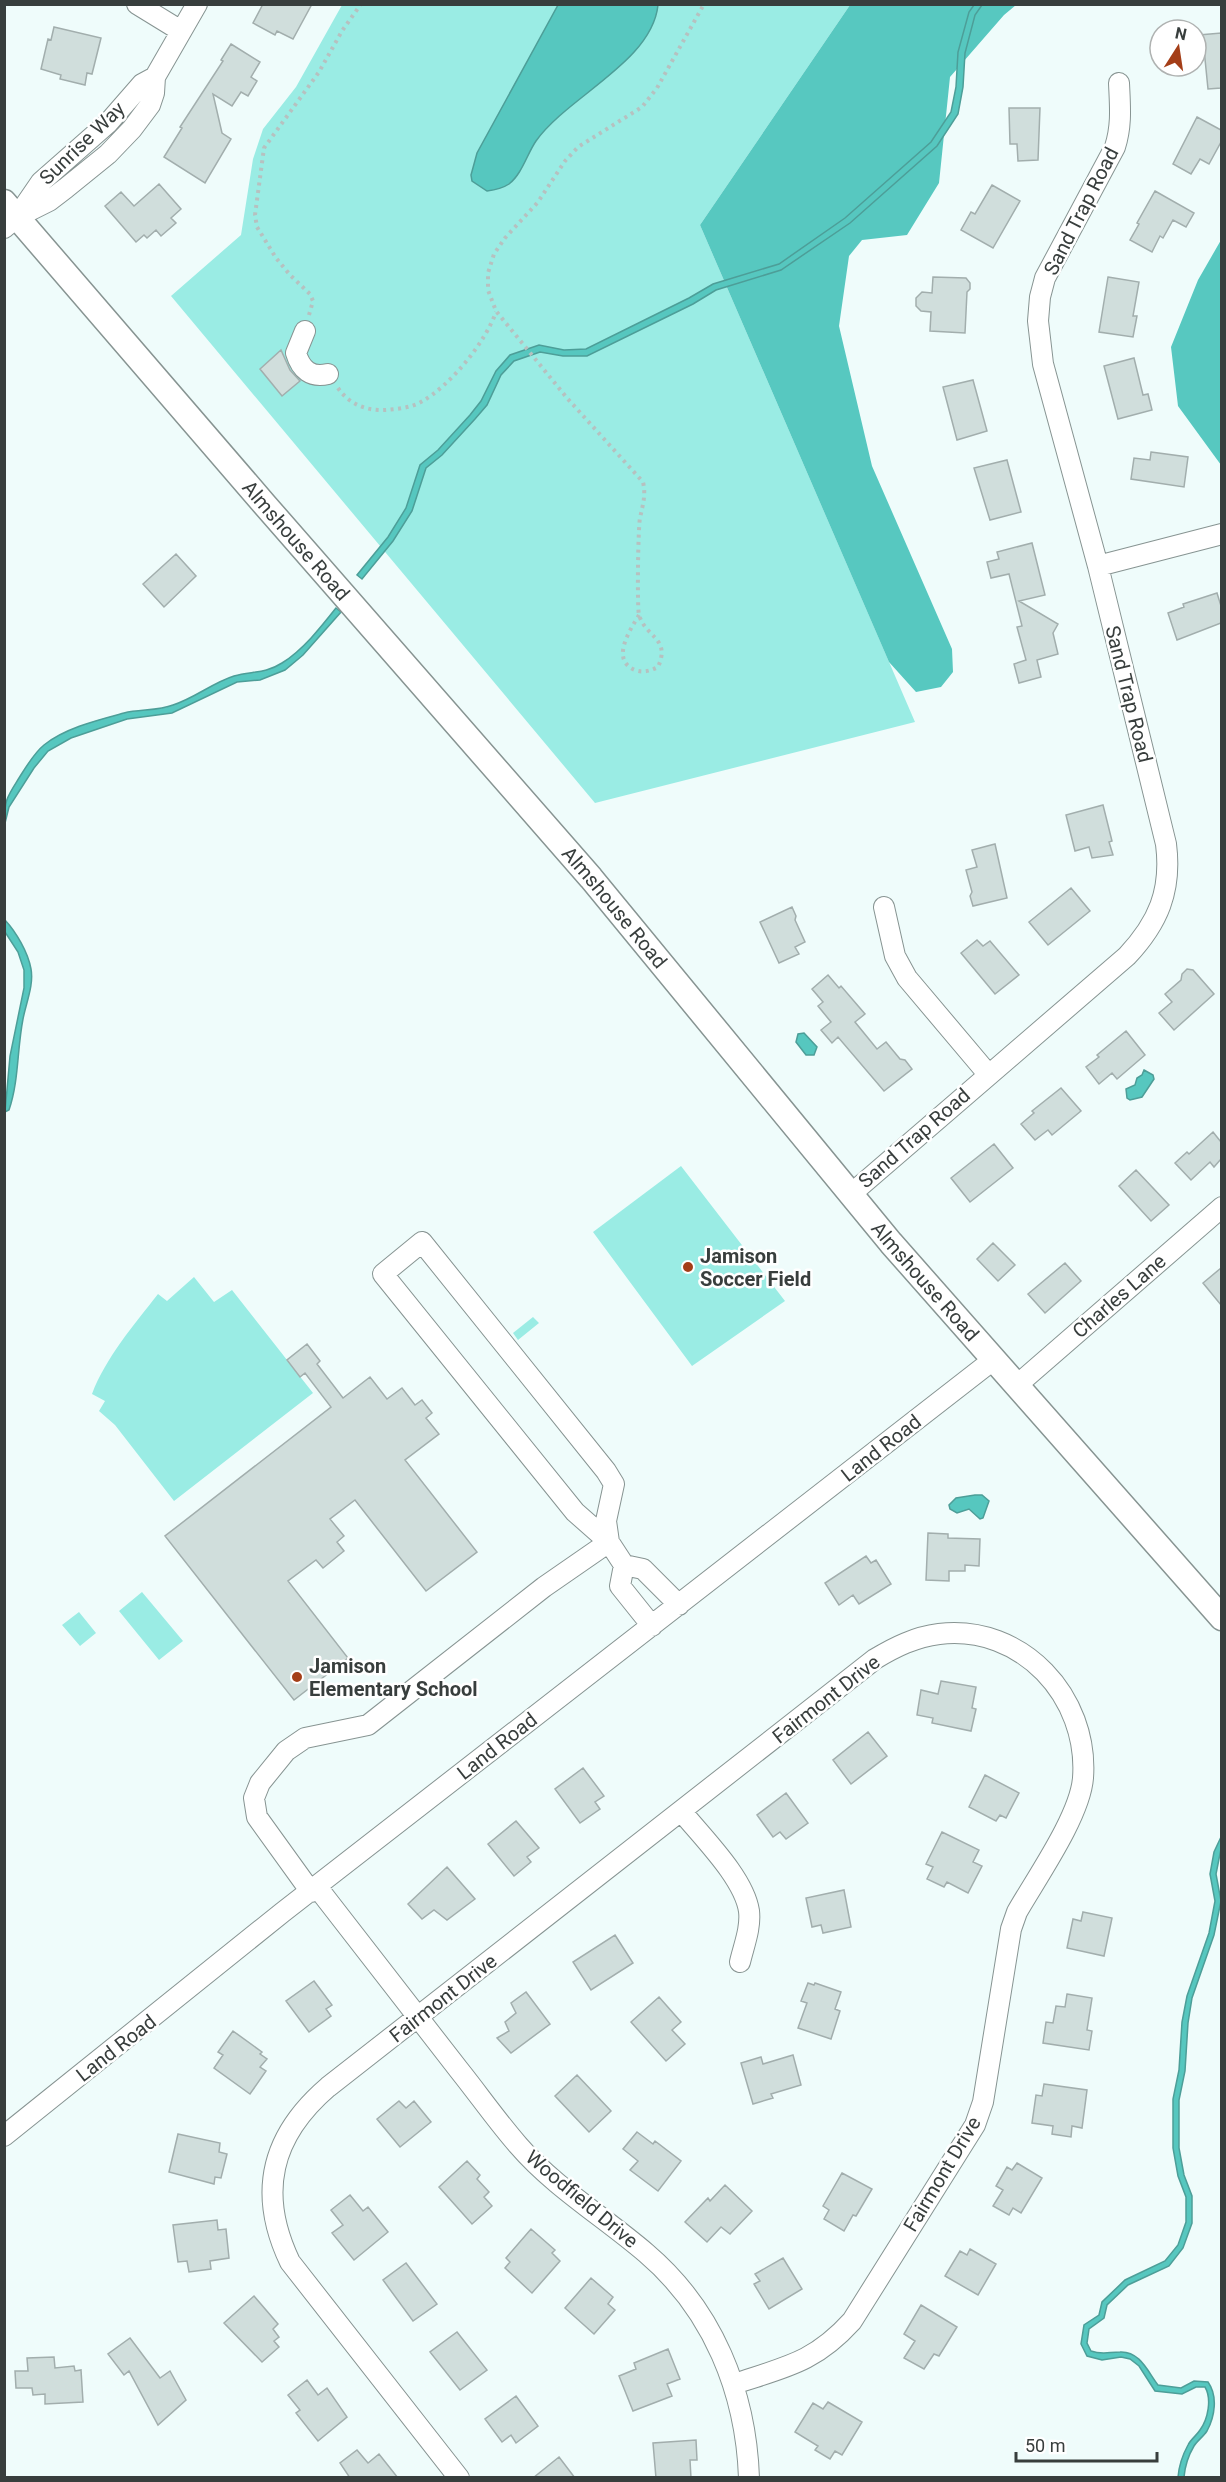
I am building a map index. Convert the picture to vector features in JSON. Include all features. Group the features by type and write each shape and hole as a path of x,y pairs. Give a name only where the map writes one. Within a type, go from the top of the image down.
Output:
{"main road":[{"name":"Almshouse Road","path":"9,215 591,878 891,1243 1221,1618"}],"street":[{"path":"137,4 181,31"},
{"name":"Sunrise Way","path":"9,215 40,182 108,123 142,84 155,77 197,4"},
{"name":"Sand Trap Road","path":"851,1194 1127,956 1144,938 1161,906 1167,881 1166,844 1098,566 1044,364 1038,321 1040,297 1049,270 1115,147 1121,121 1119,83"},
{"path":"305,331 296,353 299,362 310,374 318,376 328,374"},
{"path":"1098,566 1221,534"},
{"path":"884,907 892,947 907,978 988,1074"},
{"name":"Charles Lane","path":"1016,1386 1221,1207"},
{"path":"609,1542 606,1521 614,1484 606,1471 422,1242 383,1274 575,1512 609,1542 624,1565 620,1586 652,1626"},
{"name":"Land Road","path":"4,2136 314,1889 993,1360"},
{"name":"Woodfield Drive","path":"609,1542 544,1587 368,1725 305,1738 286,1751 260,1784 254,1798 257,1817 519,2145 534,2162 647,2254 671,2277 706,2325 724,2357 742,2410 748,2448 749,2478"},
{"path":"624,1565 643,1569 679,1605"},
{"name":"Fairmont Drive","path":"459,2478 290,2262 276,2228 272,2196 274,2172 282,2145 293,2123 309,2104 875,1659 899,1645 931,1636 964,1634 988,1639 1015,1650 1031,1660 1052,1678 1066,1697 1081,1737 1083,1780 1072,1816 1017,1912 1011,1929 983,2102 975,2125 852,2321 835,2340 803,2361 734,2384"},
{"path":"682,1812 733,1876 745,1895 749,1928 740,1962"}],"path":[{"path":"305,331 313,301 310,294 276,258 257,227 255,215 264,148 319,72 342,31 361,4"},
{"path":"639,615 662,647 663,657 658,667 649,671 638,671 628,667 622,660 623,648 639,615 640,519 646,493 642,482 536,362 496,311 488,290 488,273 494,254 505,238 538,202 564,161 578,147 642,107 657,88 704,4"},
{"path":"328,374 343,396 361,407 376,410 398,409 420,403 439,389 475,351 490,329 496,311"}],"shaded area":[{"path":"342,5 850,5 700,225 915,722 595,803 171,296 241,235 253,159 263,129 296,87"},
{"path":"558,5 658,5 652,25 641,44 607,78 550,125 536,141 514,180 504,187 487,191 472,181 471,175 477,153"},
{"path":"850,5 1016,5 1004,15 950,77 939,183 907,235 862,240 849,256 839,326 872,466 952,649 953,672 941,687 916,692 889,662 700,225"},
{"path":"974,5 982,5 975,15 965,53 963,87 958,114 937,146 850,223 781,270 716,290 693,304 587,356 563,356 540,352 514,361 501,375 487,405 442,455 426,468 412,511 393,541 362,579 357,575 388,537 406,508 420,465 438,450 470,415 481,401 496,371 510,355 539,345 564,350 586,349 713,284 779,264 845,218 931,142 951,112 956,87 958,52 969,12"},
{"path":"1221,240 1221,465 1178,406 1171,347 1198,280"},
{"path":"336,608 341,612 303,655 285,670 260,680 237,682 172,713 127,719 71,738 48,751 9,807 5,823 7,799 12,790 40,748 52,739 82,725 103,719 130,712 167,707 226,679 276,667 304,645"},
{"path":"5,920 24,949 32,975 21,1030 15,1088 9,1110 5,1112 10,1056 24,988 24,970 18,952 5,932"},
{"path":"804,1033 817,1047 814,1055 806,1055 796,1042 798,1034"},
{"path":"1144,1070 1153,1075 1154,1079 1142,1097 1130,1100 1127,1098 1126,1089 1135,1085 1137,1078"},
{"name":"Jamison Soccer Field","path":"681,1166 785,1301 692,1366 593,1232"},
{"path":"194,1277 214,1302 232,1290 313,1393 174,1501 115,1425 99,1411 105,1401 92,1394 113,1354 158,1294 167,1301"},
{"path":"533,1317 539,1323 518,1340 513,1333"},
{"path":"982,1495 989,1501 983,1518 980,1519 969,1509 957,1513 950,1509 949,1505 956,1498"},
{"path":"142,1592 183,1641 159,1660 119,1611"},
{"path":"79,1612 96,1633 80,1646 62,1625"},
{"path":"1221,1837 1216,1874 1221,1901 1214,1935 1192,1998 1185,2071 1179,2100 1179,2148 1184,2175 1192,2196 1192,2223 1183,2248 1169,2266 1128,2285 1107,2305 1104,2318 1089,2329 1087,2343 1091,2351 1133,2355 1143,2363 1158,2385 1181,2388 1194,2381 1208,2382 1214,2400 1212,2419 1207,2431 1195,2444 1190,2454 1184,2477 1178,2477 1184,2453 1199,2432 1207,2415 1209,2403 1205,2387 1196,2387 1182,2394 1155,2391 1139,2366 1130,2359 1121,2357 1102,2360 1087,2356 1081,2344 1084,2325 1099,2315 1102,2302 1125,2280 1165,2261 1178,2245 1186,2222 1186,2197 1178,2176 1173,2148 1173,2099 1179,2070 1182,2022 1187,1996 1209,1933 1215,1901 1210,1874 1214,1852"}],"building":[{"path":"263,4 312,4 293,39 277,31 275,35 253,23"},
{"path":"54,27 101,38 92,74 87,73 85,85 60,79 61,75 41,69 48,39 51,40"},
{"path":"1221,33 1221,88 1208,89 1208,34"},
{"path":"231,44 260,62 251,77 257,81 248,96 241,92 232,106 213,94 222,133 231,139 205,183 164,157"},
{"path":"1009,108 1040,108 1038,160 1018,161 1017,144 1010,144"},
{"path":"1197,117 1221,130 1221,142 1209,164 1200,159 1191,174 1173,164"},
{"path":"159,184 181,209 171,218 176,223 161,236 156,230 147,238 144,235 136,242 105,206 121,192 134,206"},
{"path":"992,185 1020,201 993,248 961,230 971,212 975,214"},
{"path":"1155,191 1194,213 1186,227 1173,220 1163,238 1160,236 1152,252 1130,240"},
{"path":"933,277 966,278 970,283 970,289 967,292 965,333 930,331 931,312 921,311 916,306 916,298 922,292 932,293"},
{"path":"1108,277 1139,282 1133,316 1137,316 1133,337 1099,332"},
{"path":"281,350 290,370 300,381 282,396 260,369"},
{"path":"1134,358 1143,395 1148,394 1152,410 1118,419 1104,366"},
{"path":"973,380 987,431 957,440 943,387"},
{"path":"1151,452 1188,457 1184,487 1131,479 1134,458 1150,460"},
{"path":"1007,460 1021,512 990,520 974,468"},
{"path":"1032,543 1045,595 1019,601 1058,624 1053,633 1058,654 1037,660 1041,677 1019,683 1014,664 1026,660 1017,627 1022,626 1009,574 991,578 987,562 999,559 997,552"},
{"path":"176,554 196,576 164,607 143,584"},
{"path":"1217,593 1221,606 1221,623 1177,640 1168,613 1184,607 1183,604"},
{"path":"1103,805 1113,855 1092,858 1089,847 1075,851 1066,815"},
{"path":"995,844 1007,898 973,906 966,870 977,867 972,850"},
{"path":"1071,888 1090,911 1048,945 1029,922"},
{"path":"792,907 805,942 795,947 799,954 779,963 760,922"},
{"path":"977,940 983,946 990,941 1019,975 995,994 961,953"},
{"path":"1187,969 1193,970 1214,994 1174,1030 1159,1013 1172,1002 1165,994 1181,980 1182,974"},
{"path":"828,975 839,988 841,986 865,1014 855,1022 877,1049 886,1042 912,1069 884,1091 838,1037 832,1043 821,1030 831,1022 818,1006 823,1002 812,989"},
{"path":"1126,1031 1145,1055 1117,1079 1112,1073 1099,1084 1086,1067"},
{"path":"1061,1088 1081,1111 1052,1135 1048,1130 1035,1140 1021,1124 1034,1113 1032,1111"},
{"path":"1213,1132 1221,1142 1221,1159 1214,1167 1210,1162 1191,1180 1175,1163 1187,1152 1189,1154"},
{"path":"994,1144 1013,1168 970,1202 951,1178"},
{"path":"1136,1170 1169,1205 1151,1221 1119,1186"},
{"path":"993,1243 1015,1265 998,1281 977,1259"},
{"path":"1065,1263 1081,1281 1045,1313 1028,1294"},
{"path":"1221,1268 1221,1305 1203,1283"},
{"name":"Jamison Elementary School","path":"307,1344 320,1361 317,1364 343,1398 370,1377 387,1399 402,1388 415,1405 422,1400 432,1413 426,1418 439,1434 405,1460 477,1552 426,1591 355,1500 330,1519 344,1536 337,1542 344,1551 323,1568 316,1560 288,1581 348,1658 294,1700 165,1536 331,1407 305,1373 300,1377 287,1360"},
{"path":"928,1533 948,1534 948,1538 980,1539 979,1566 965,1565 965,1571 949,1571 949,1581 926,1580"},
{"path":"866,1556 871,1563 876,1560 891,1584 859,1604 853,1595 839,1605 825,1583"},
{"path":"941,1681 976,1687 972,1708 976,1709 971,1731 932,1723 933,1718 917,1715 921,1690 938,1694"},
{"path":"868,1732 887,1756 851,1784 833,1760"},
{"path":"583,1768 604,1796 595,1802 600,1809 580,1823 555,1789"},
{"path":"985,1775 1019,1793 1006,1818 1000,1815 996,1821 969,1807"},
{"path":"786,1793 808,1823 786,1839 780,1832 773,1837 757,1815"},
{"path":"516,1821 539,1848 527,1857 531,1862 514,1876 488,1844"},
{"path":"942,1832 979,1850 973,1862 982,1866 968,1893 947,1882 944,1887 927,1879 933,1867 926,1864"},
{"path":"447,1867 475,1899 447,1920 434,1910 422,1919 408,1904"},
{"path":"844,1890 851,1927 823,1933 821,1925 812,1927 806,1898"},
{"path":"1083,1912 1112,1918 1104,1956 1067,1948 1073,1919 1081,1921"},
{"path":"615,1935 633,1963 591,1990 573,1962"},
{"path":"314,1981 332,2005 326,2009 331,2016 309,2032 286,2001"},
{"path":"808,1983 814,1985 815,1983 841,1992 835,2009 840,2011 831,2039 798,2028 807,2003 801,2001"},
{"path":"526,1992 550,2024 511,2053 497,2038 509,2031 505,2022 516,2013 511,2003"},
{"path":"1067,1994 1092,1998 1087,2030 1092,2031 1089,2050 1043,2043 1046,2022 1053,2023 1056,2006 1065,2007"},
{"path":"659,1997 681,2022 672,2030 685,2044 666,2061 631,2022"},
{"path":"233,2031 262,2052 260,2054 267,2059 260,2067 266,2071 250,2094 214,2068 223,2055 218,2052"},
{"path":"793,2055 801,2085 771,2094 773,2098 753,2104 741,2063 761,2057 763,2064"},
{"path":"577,2075 611,2111 589,2132 555,2096"},
{"path":"1044,2084 1087,2090 1082,2128 1072,2126 1071,2137 1052,2134 1053,2126 1032,2123 1036,2095 1042,2096"},
{"path":"399,2101 406,2108 414,2101 431,2122 400,2147 377,2119"},
{"path":"637,2132 653,2144 655,2141 681,2161 658,2191 630,2170 638,2161 623,2149"},
{"path":"178,2134 220,2143 219,2152 227,2154 221,2178 215,2177 214,2184 169,2172"},
{"path":"467,2161 480,2175 477,2179 489,2192 484,2197 492,2206 472,2224 439,2187"},
{"path":"1017,2163 1042,2178 1021,2213 1013,2208 1009,2215 993,2206 1003,2190 996,2186 1007,2167 1012,2170"},
{"path":"842,2173 872,2189 844,2231 824,2219 829,2210 823,2206"},
{"path":"725,2185 752,2211 730,2234 721,2227 707,2242 685,2222 708,2198 710,2201"},
{"path":"350,2195 363,2211 368,2207 388,2232 354,2260 332,2233 343,2225 331,2210"},
{"path":"217,2220 218,2230 226,2229 229,2258 210,2261 211,2269 189,2272 187,2261 178,2262 173,2225"},
{"path":"531,2229 555,2250 552,2253 560,2261 532,2293 505,2268 510,2262 506,2258"},
{"path":"970,2249 996,2264 978,2295 945,2276 960,2251 967,2255"},
{"path":"783,2258 802,2289 769,2309 754,2284 760,2281 755,2274"},
{"path":"406,2263 437,2304 413,2321 383,2280"},
{"path":"591,2278 613,2297 608,2304 615,2310 594,2334 565,2308"},
{"path":"254,2296 278,2324 273,2329 279,2337 274,2341 279,2347 262,2362 224,2323"},
{"path":"921,2305 957,2327 939,2356 934,2354 924,2369 904,2358 915,2341 904,2334"},
{"path":"457,2332 487,2370 460,2390 430,2352"},
{"path":"130,2338 160,2378 170,2371 186,2400 158,2425 129,2371 124,2375 108,2354"},
{"path":"668,2349 680,2379 667,2384 672,2396 633,2411 619,2376 636,2369 634,2363"},
{"path":"54,2357 55,2368 74,2366 75,2371 81,2370 83,2402 45,2404 45,2394 33,2395 32,2388 16,2388 15,2371 28,2371 27,2358"},
{"path":"307,2380 318,2395 327,2388 347,2417 318,2441 296,2413 300,2410 288,2395"},
{"path":"516,2396 538,2426 516,2443 511,2435 502,2442 485,2419"},
{"path":"828,2402 862,2422 842,2455 835,2451 830,2459 815,2450 818,2446 795,2432 813,2403 823,2409"},
{"path":"696,2440 697,2460 690,2460 691,2478 656,2478 653,2443"},
{"path":"357,2450 368,2463 379,2454 398,2478 350,2478 340,2463"},
{"path":"559,2457 575,2478 533,2478"}],"place":[{"name":"Jamison Soccer Field","path":"688,1267"},
{"name":"Jamison Elementary School","path":"297,1677"}]}
